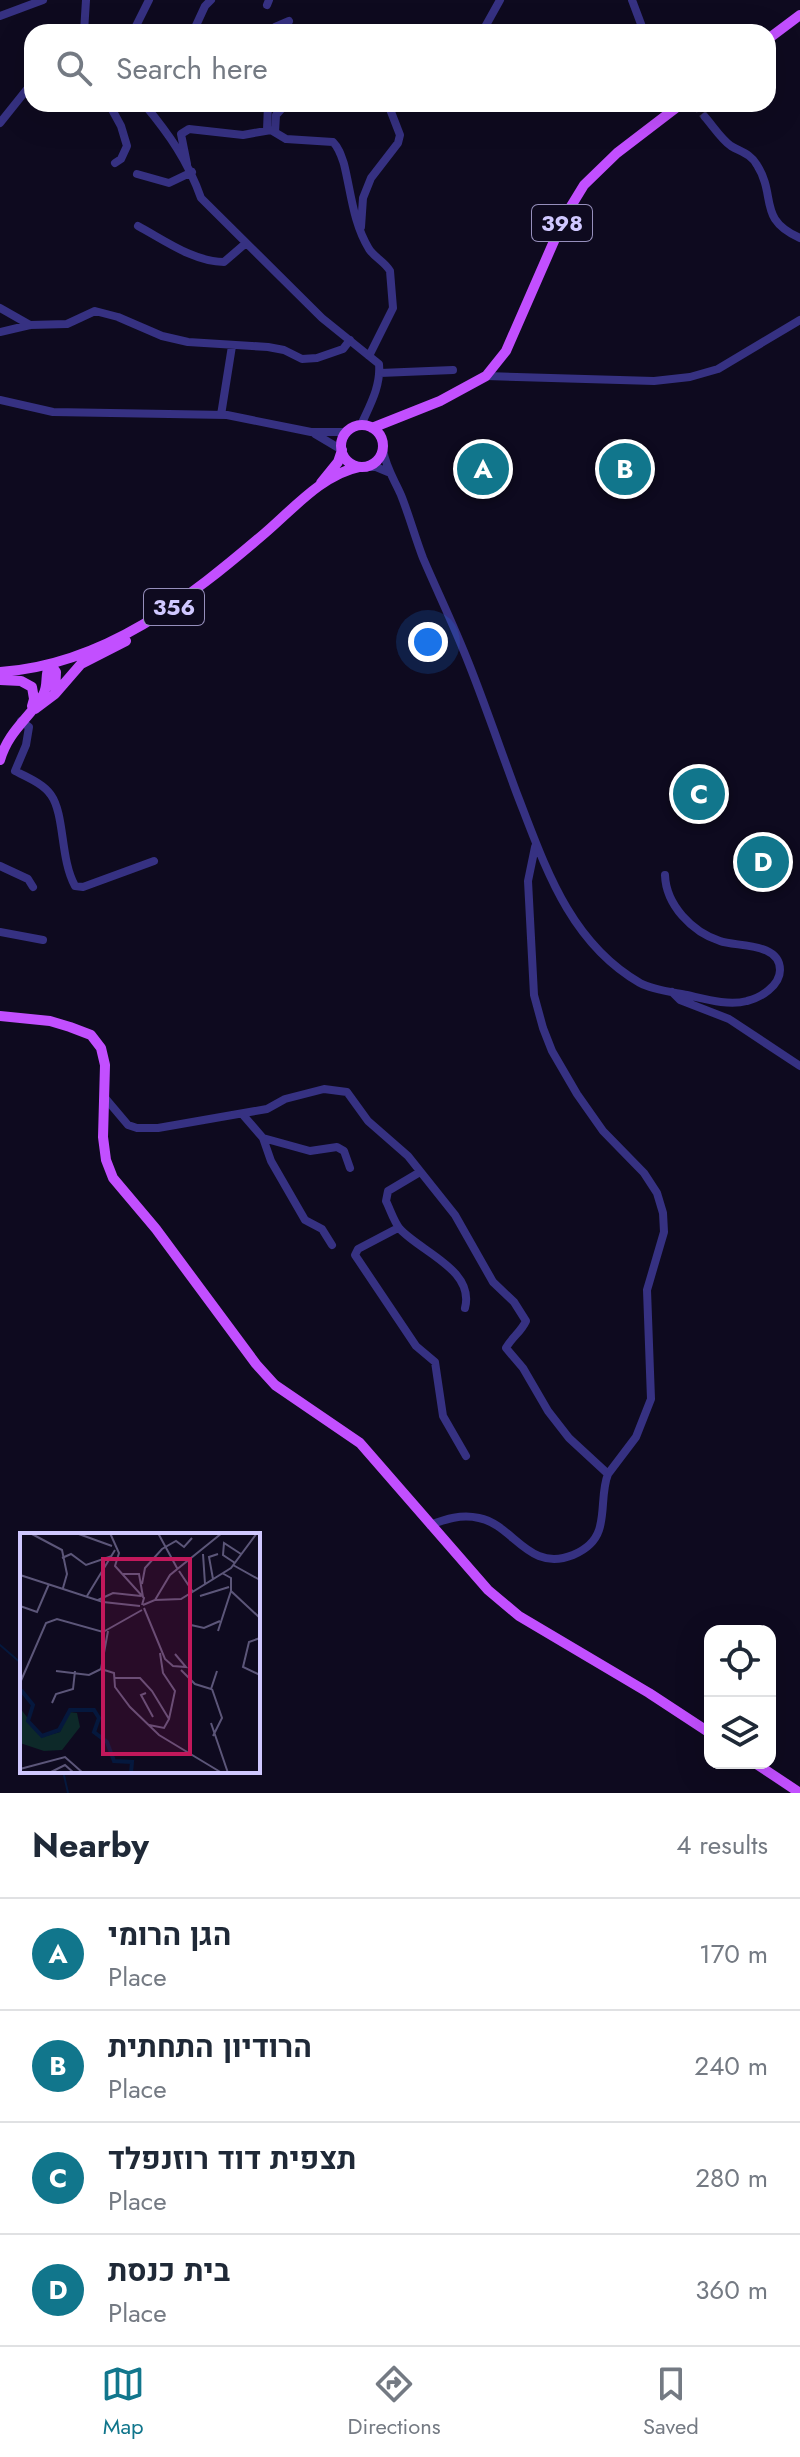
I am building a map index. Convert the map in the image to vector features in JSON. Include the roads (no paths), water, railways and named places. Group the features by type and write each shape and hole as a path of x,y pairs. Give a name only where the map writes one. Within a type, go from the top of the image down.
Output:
{"main road":[{"path":"776,33 800,15"},
{"name":"398","path":"367,426 394,421 486,376 506,351 565,216 584,185 617,153 671,112"},
{"path":"382,444 367,426 346,432 342,450 347,461 362,467 378,461 382,444 394,421"},
{"name":"356","path":"318,488 338,462 342,450"},
{"name":"356","path":"0,672 50,664 90,650 153,619 207,582 318,488 350,469 362,467"},
{"path":"30,711 55,694 81,664 144,632 153,619"},
{"path":"0,760 21,721 44,694 46,671 50,664 56,672 55,694"},
{"path":"0,680 21,681 32,687 34,699 30,711"},
{"path":"0,1016 50,1021 91,1035 101,1048 106,1099 103,1137 106,1160 113,1178 156,1229 275,1385 360,1443 488,1590 519,1616 704,1729"},
{"path":"764,1769 800,1793"}],"street":[{"path":"0,16 43,0"},
{"path":"84,24 86,0"},
{"path":"137,24 149,0"},
{"path":"197,24 211,0"},
{"path":"487,24 500,0"},
{"path":"632,0 641,24"},
{"path":"282,24 289,21"},
{"path":"0,123 24,93"},
{"path":"113,112 127,146 121,159 115,163"},
{"path":"151,112 172,138 201,198 322,318 379,364 380,373 367,426"},
{"path":"155,112 157,119"},
{"path":"269,112 271,131"},
{"path":"271,131 279,112"},
{"path":"361,232 363,198 371,178 398,143 400,135 391,112"},
{"path":"705,117 729,144 756,162 775,221 779,227 800,238"},
{"path":"189,168 181,134 184,130 243,135 271,131 286,139 333,142 336,145 361,232 370,251 388,266 393,301 391,312 369,356"},
{"path":"137,174 169,183 189,168"},
{"path":"138,226 185,251 214,262 224,262 246,243"},
{"path":"0,308 30,325"},
{"path":"0,332 30,325 67,324 95,311 118,317 162,336 188,342 268,347 284,350 302,359 317,358 343,349 350,340"},
{"path":"486,376 654,381 690,377 718,369 800,320"},
{"path":"221,415 232,346"},
{"path":"380,373 453,370"},
{"path":"0,400 53,412 221,415 311,432 346,432"},
{"path":"311,432 342,450"},
{"path":"382,444 388,472 401,494 422,556 468,663 535,846 562,901 587,939 614,965 643,985 719,1001 745,1002 768,991 779,976 780,968 773,956 744,944 721,942 700,932 670,900 665,875"},
{"path":"362,467 376,467 388,472"},
{"path":"21,721 29,727 26,745 15,771 50,793 56,804 67,871 75,886 83,887 154,861"},
{"path":"430,1525 451,1517 480,1518 537,1556 551,1559 568,1557 590,1545 599,1530 608,1474 636,1437 651,1399 647,1290 664,1232 663,1213 657,1193 644,1173 603,1131 577,1094 552,1051 543,1028 534,995 528,895 535,846"},
{"path":"0,866 28,879 33,887"},
{"path":"0,932 43,940"},
{"path":"671,992 680,1000 729,1019 800,1066"},
{"path":"106,1099 128,1125 158,1128 243,1115 324,1089 347,1092 368,1121 408,1156 455,1215 493,1282 522,1313 526,1321 506,1348 523,1368 548,1411 569,1438 608,1474"},
{"path":"243,1115 263,1138 271,1161 305,1220 322,1229 332,1245"},
{"path":"263,1138 310,1151 337,1147 344,1151 350,1168"},
{"path":"420,1172 388,1191 386,1201 398,1228 461,1280 467,1300 465,1308"},
{"path":"398,1228 358,1249 355,1255 416,1346 435,1362 443,1416 466,1456"}],"waterway":[{"path":"0,1645 20,1662"},
{"path":"63,1773 68,1793"}],"tunnel":[{"path":"701,112 705,117"}],"place":[{"name":"הגן הרומי","path":"483,469"},
{"name":"הרודיון התחתית","path":"625,469"},
{"name":"תצפית דוד רוזנפלד","path":"699,794"},
{"name":"בית כנסת","path":"763,862"}]}
